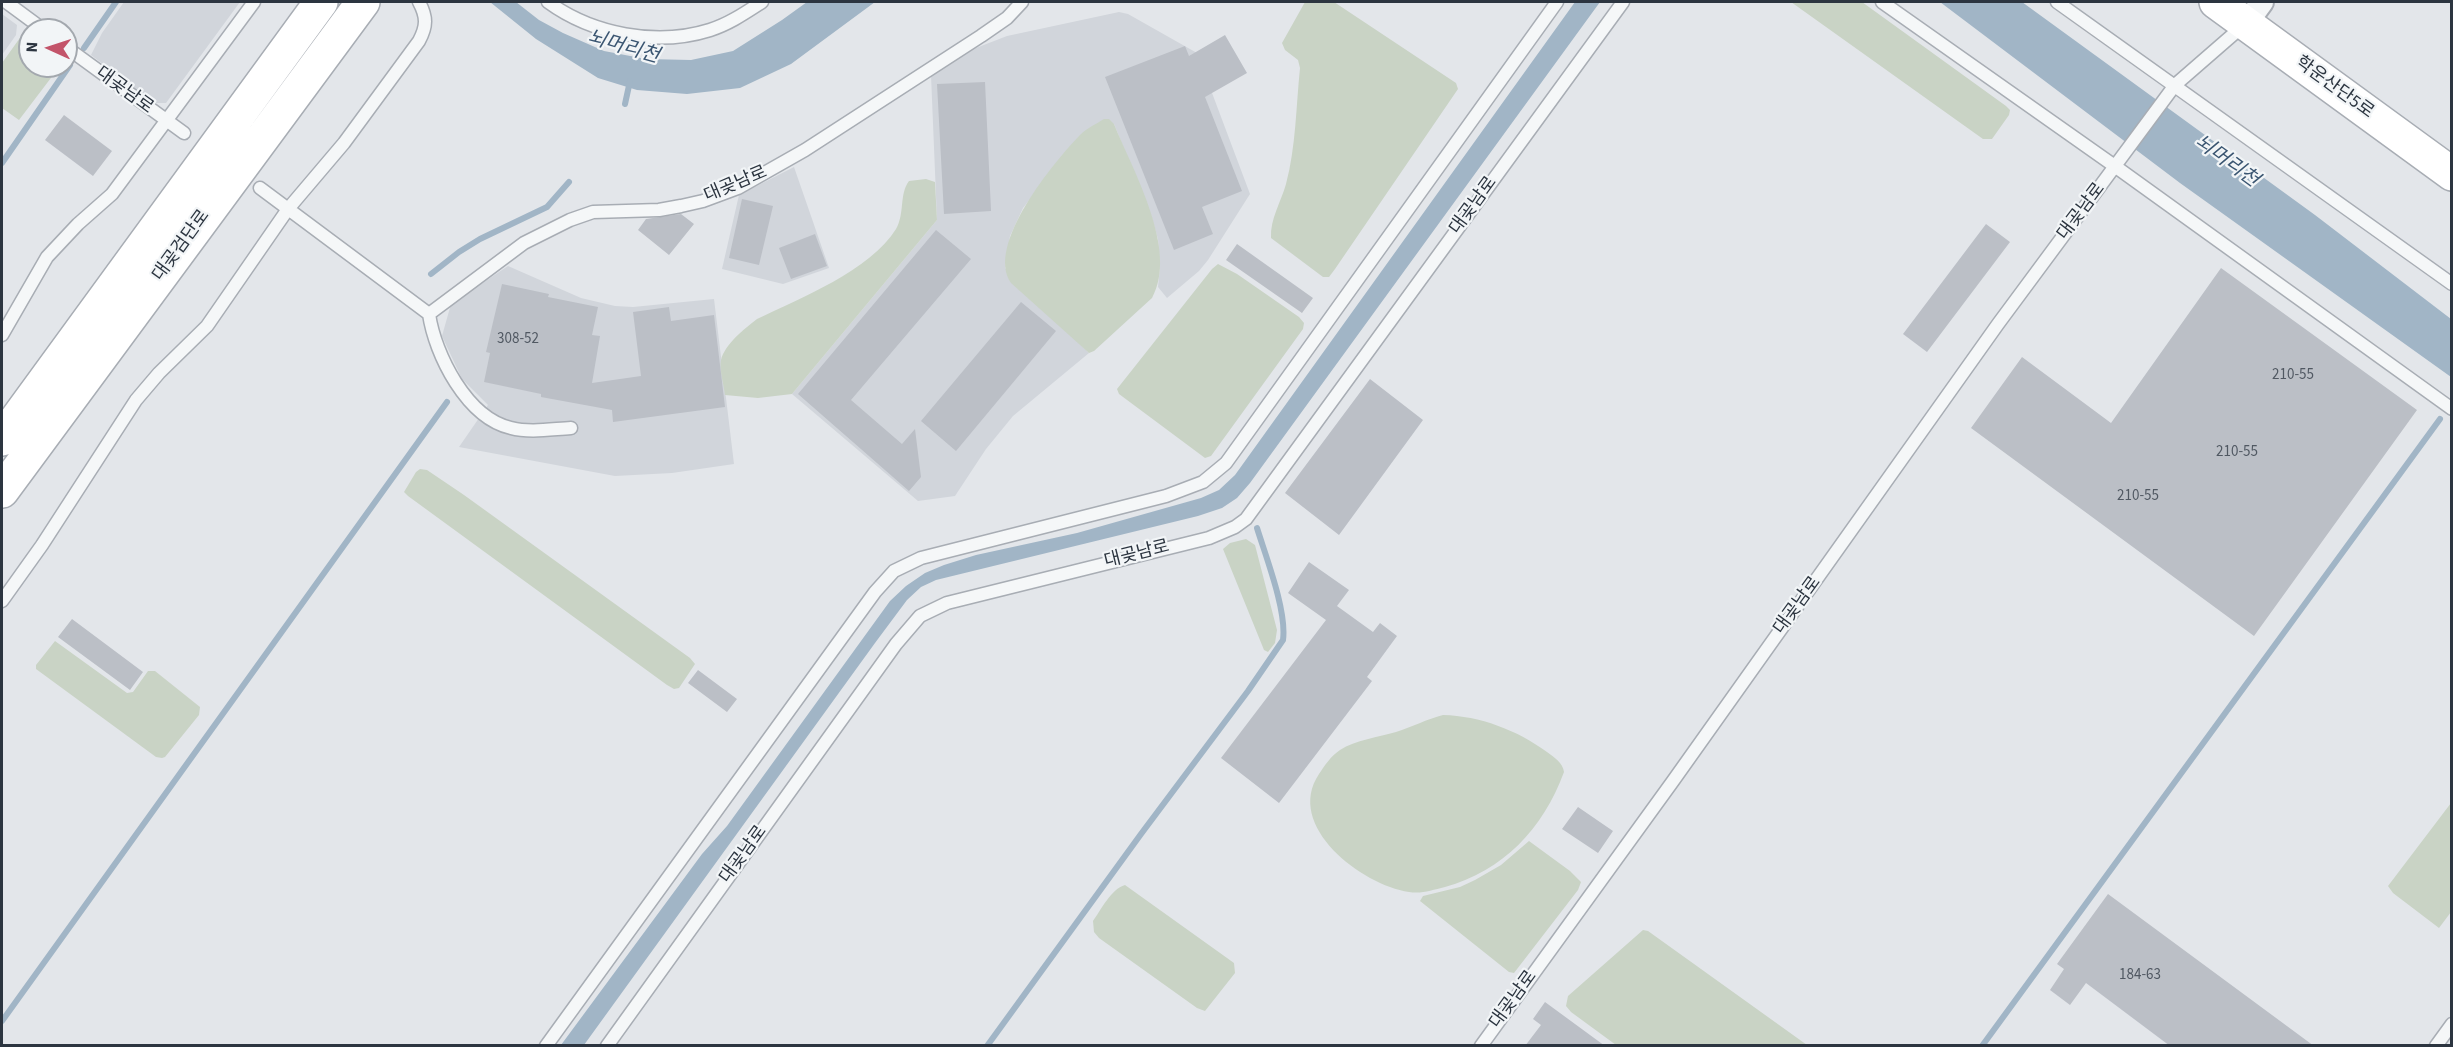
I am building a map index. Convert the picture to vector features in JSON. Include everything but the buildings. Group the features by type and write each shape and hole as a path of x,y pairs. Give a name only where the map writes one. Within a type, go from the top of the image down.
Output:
{"main road":[{"name":"대곶검단로","path":"2,439 321,2"},
{"name":"대곶검단로","path":"2,491 363,2"},
{"name":"학운산단5로","path":"2216,2 2254,13 2451,174"}],"lane":[{"path":"6,2 28,18"},
{"path":"2,335 47,257 78,224 112,194 254,2"},
{"path":"2,601 42,545 136,400 159,373 207,326 288,209 344,143 419,41 425,31 427,21 419,2"},
{"path":"548,2 588,25 629,34 658,37 708,31 727,23 762,2"},
{"name":"대곶남로","path":"429,314 524,243 570,220 593,212 659,210 692,203 738,188 805,150 981,36 1007,18 1022,2"},
{"path":"546,1046 875,592 894,572 921,558 1166,496 1203,482 1226,463 1557,2"},
{"name":"대곶남로","path":"607,1046 896,644 920,616 947,603 1209,538 1230,530 1246,519 1623,2"},
{"path":"1882,2 2116,167 2451,409"},
{"path":"2057,2 2451,284"},
{"name":"대곶남로","path":"1481,1046 1992,334 2175,85 2254,13"},
{"name":"대곶남로","path":"78,56 184,133"},
{"path":"260,188 429,314 432,336 442,361 465,396 489,417 501,425 522,430 571,428"},
{"path":"2436,1046 2451,1024"}],"shaded area":[{"path":"124,2 240,2 166,103 156,103 91,55 102,33"},
{"path":"1119,12 1128,14 1197,53 1250,194 1208,260 1199,271 1167,298 1158,287 1160,267 1158,239 1151,215 1114,124 1081,135 1023,208 1010,236 1005,268 1089,353 1013,416 986,449 955,496 918,501 792,394 937,220 931,75 976,48 1007,36"},
{"path":"2,14 17,25 16,35 2,55"},
{"path":"794,167 829,268 783,284 722,269 739,195"},
{"path":"508,266 581,298 615,306 633,307 714,299 734,464 672,473 615,476 459,447 488,405 462,379 442,336 451,304"}],"green space":[{"path":"1305,2 1334,2 1456,83 1458,89 1329,277 1323,277 1271,238 1272,224 1286,184 1292,156 1300,68 1298,60 1285,50 1282,43"},
{"path":"1791,2 1862,2 2006,106 2010,110 2009,115 1992,139 1983,139"},
{"path":"18,41 18,78 51,78 19,120 2,108 2,63"},
{"path":"1104,119 1109,119 1114,124 1150,211 1157,234 1160,257 1159,279 1152,298 1089,353 1011,283 1005,267 1007,248 1015,227 1040,184 1080,135"},
{"path":"926,179 935,182 937,220 792,394 758,398 725,395 721,360 726,348 736,337 757,319 813,293 870,258 885,244 896,229 904,192 909,181"},
{"path":"1218,264 1237,274 1299,317 1304,323 1303,329 1211,456 1205,458 1119,394 1117,389"},
{"path":"420,469 427,470 464,495 690,658 695,664 679,688 674,689 667,685 408,496 404,492"},
{"path":"1246,539 1255,545 1277,630 1275,643 1268,652 1264,650 1223,549 1230,543"},
{"path":"55,641 127,693 133,692 148,671 155,671 200,707 199,715 165,757 156,757 36,669 36,665"},
{"path":"1443,715 1484,721 1511,731 1552,756 1560,763 1564,772 1545,812 1518,845 1503,859 1466,880 1427,891 1409,892 1370,878 1333,850 1320,832 1312,813 1311,794 1319,774 1340,750 1360,741 1396,732"},
{"path":"2451,803 2451,912 2439,928 2393,893 2388,886"},
{"path":"1529,841 1570,871 1581,882 1578,890 1514,973 1509,972 1420,901 1423,896 1460,887 1475,880 1501,865"},
{"path":"1125,885 1234,963 1235,973 1205,1011 1197,1008 1099,938 1094,932 1093,921 1111,895"},
{"path":"1643,930 1648,931 1807,1045 1616,1045 1571,1012 1566,1006 1568,996"}],"water":[{"path":"490,2 516,2 539,20 604,51 646,59 691,60 733,51 807,2 875,2 791,64 740,88 687,94 637,90 598,78 536,39"},
{"path":"1575,2 1600,2 1237,498 1222,508 1198,516 936,580 921,587 907,600 875,643 584,1045 561,1045 702,854 727,826 890,601 906,586 925,573 976,555 1077,533 1201,498 1219,490 1235,475"},
{"name":"뇌머리천","path":"1940,2 2022,2 2315,215 2451,319 2451,377 2180,183"}],"waterway":[{"path":"84,48 116,2"},
{"path":"2,163 61,78"},
{"path":"625,104 630,81"},
{"path":"431,274 480,239 547,207 569,182"},
{"path":"2,1021 447,402"},
{"path":"1982,1046 2440,419"},
{"path":"987,1046 1283,640 1279,599 1257,528"}]}
